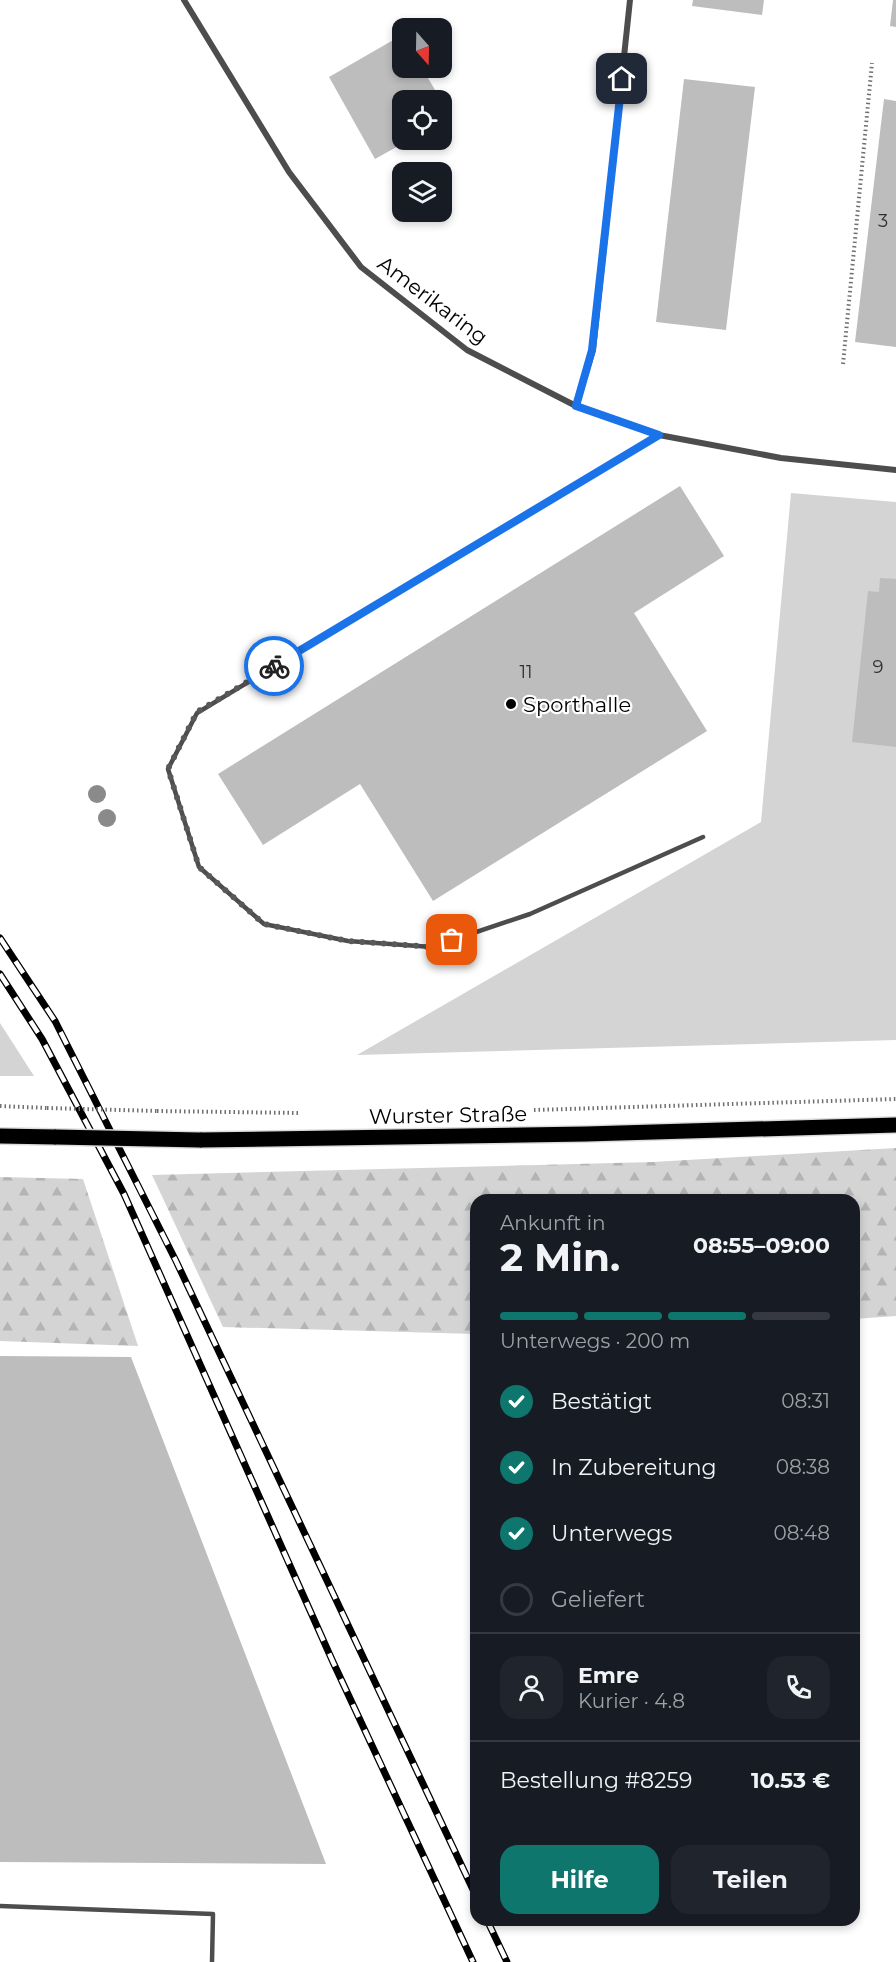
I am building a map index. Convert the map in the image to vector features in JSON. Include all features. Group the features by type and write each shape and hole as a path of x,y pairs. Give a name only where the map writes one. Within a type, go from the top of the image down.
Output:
{"main road":[{"name":"Wurster Straße","path":"0,1136 200,1140 574,1134 896,1125"}],"street":[{"name":"Amerikaring","path":"184,0 289,172 361,267 467,350 576,406 659,435 781,458 896,470"},
{"path":"576,406 592,350 630,0"}],"lane":[{"path":"659,435 197,712 168,769 199,867 264,924 348,941 432,947 530,914 703,837"},
{"path":"0,1906 213,1914 212,1962"}],"path":[{"path":"843,364 872,63"},
{"path":"523,1110 896,1099"},
{"path":"0,1106 309,1114"}],"green space":[{"path":"791,493 896,502 896,1040 357,1055 761,822"},
{"path":"0,1023 34,1076 0,1076"},
{"path":"896,1148 896,1316 860,1319 860,1194 470,1194 470,1334 223,1327 152,1175 653,1162"},
{"path":"0,1177 83,1179 138,1346 0,1341"}],"building":[{"path":"693,0 764,0 762,15 692,6"},
{"path":"893,0 896,0 896,27 890,26"},
{"path":"392,41 392,78 428,78 435,90 392,90 392,150 375,159 329,77"},
{"path":"684,79 755,87 726,330 656,322"},
{"path":"884,99 896,101 896,347 855,342"},
{"path":"680,486 724,556 634,613 707,731 433,901 360,784 263,845 218,774"},
{"path":"880,578 896,579 896,747 852,742 868,591 879,592"},
{"path":"0,1356 131,1357 326,1864 0,1862"}],"railway":[{"path":"0,938 55,1021 176,1261 470,1883"},
{"path":"0,974 42,1039 124,1194 333,1662 473,1962"},
{"path":"490,1926 507,1962"}],"way so far":[{"path":"274,666 197,712 168,769 199,867 264,924 348,941 432,947 452,940"}],"place":[{"name":"Sporthalle","path":"511,704"}],"route":[{"path":"274,666 659,435 576,406 592,350 622,79"}]}
